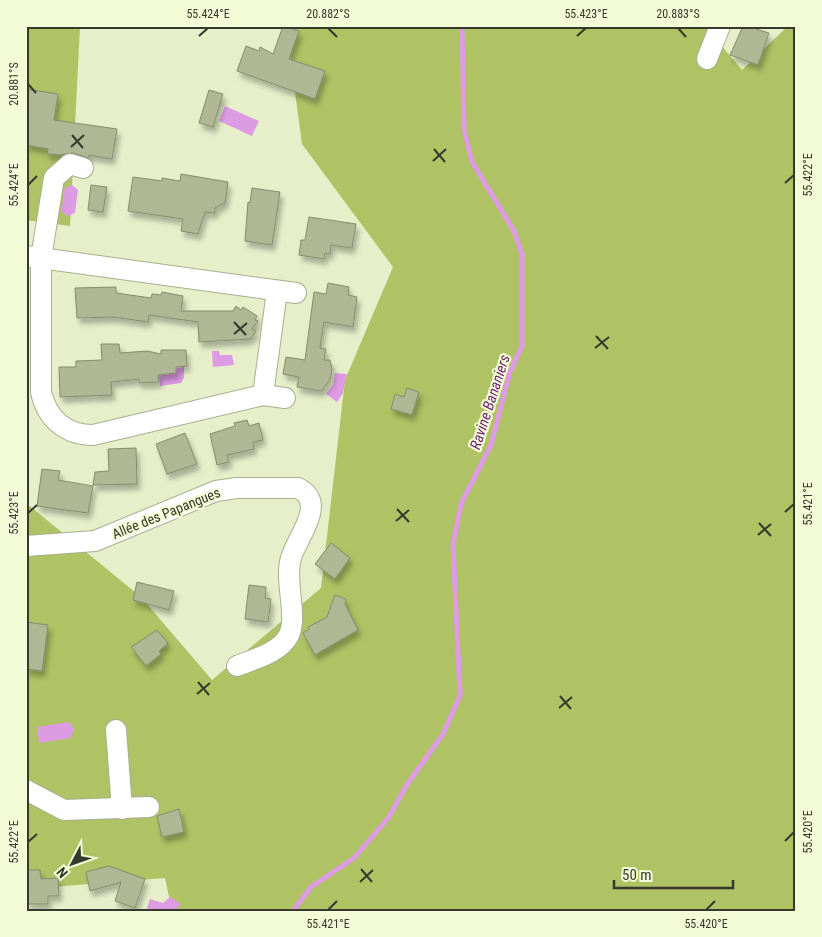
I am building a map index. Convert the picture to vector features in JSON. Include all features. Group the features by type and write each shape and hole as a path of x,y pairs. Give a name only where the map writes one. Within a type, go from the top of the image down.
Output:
{"street":[{"path":"707,59 720,26"},
{"path":"83,168 70,164 54,178 34,257 41,392 43,403 58,424 82,435 103,434 263,394 285,398"},
{"path":"34,257 286,292 263,394"},
{"name":"Allée des Papangues","path":"26,546 96,541 222,490 298,488 306,492 311,500 312,512 290,559 288,575 291,620 289,634 275,650 237,666"},
{"path":"116,730 122,809"},
{"path":"26,790 64,810 149,807"}],"green space":[{"path":"26,26 80,26 70,226 26,220"},
{"path":"286,26 705,26 742,70 788,26 796,26 796,911 172,911 165,878 26,889 26,503 141,597 212,680 321,588 345,380 393,267 302,144"}],"shaded area":[{"path":"225,106 259,121 252,136 219,121"},
{"path":"72,185 78,190 75,213 68,216 61,212 65,188"},
{"path":"212,351 219,351 220,355 232,355 234,365 213,367"},
{"path":"184,367 184,378 181,383 160,386 159,375 171,374 173,368"},
{"path":"335,373 347,374 343,393 337,402 326,394 333,385"},
{"path":"69,722 74,729 71,738 39,743 37,727"},
{"path":"170,897 181,904 174,911 146,911 150,899 163,903"}],"building":[{"path":"283,26 299,31 289,59 325,71 315,99 237,71 246,46 259,51 260,47 273,54"},
{"path":"743,26 757,26 756,29 769,33 758,65 730,55"},
{"path":"27,89 58,94 54,120 117,129 112,159 89,155 89,158 73,153 47,154 48,149 26,145"},
{"path":"209,90 223,94 213,127 199,123"},
{"path":"181,174 228,182 225,203 215,208 215,213 205,212 198,234 181,231 183,219 128,211 133,177 162,181 162,178 180,181"},
{"path":"91,185 107,187 103,212 88,210"},
{"path":"252,188 280,192 272,245 245,241 248,202 250,203"},
{"path":"309,217 356,224 352,248 331,245 330,254 325,253 324,259 299,255 301,240 305,240"},
{"path":"328,283 349,287 348,295 357,297 353,327 324,322 320,348 326,349 324,360 330,360 332,369 330,380 321,391 297,387 299,377 283,374 286,357 305,360 314,292 326,294"},
{"path":"116,287 116,293 151,298 152,294 161,295 162,292 183,296 181,311 233,311 236,306 241,310 243,307 257,316 255,320 258,321 252,329 256,331 250,339 199,342 198,322 149,315 148,322 113,317 77,318 75,288"},
{"path":"101,344 119,344 120,353 147,351 161,354 161,350 186,350 187,366 176,367 176,373 158,375 159,382 139,383 139,379 111,382 112,395 60,397 59,367 76,367 76,361 102,360"},
{"path":"407,388 419,392 412,415 391,409 395,394 404,397"},
{"path":"247,420 249,426 259,423 263,440 253,442 254,449 227,455 229,462 217,465 210,434 235,426 234,423"},
{"path":"185,433 197,464 167,474 156,444"},
{"path":"136,448 137,484 93,485 95,472 109,471 108,449"},
{"path":"42,469 60,471 58,480 93,486 88,513 37,506"},
{"path":"331,543 350,558 335,579 315,564"},
{"path":"137,582 174,591 169,610 133,600"},
{"path":"249,585 266,587 265,598 271,599 268,622 245,619"},
{"path":"335,595 346,599 345,604 358,630 315,655 303,633 309,629 308,627 327,617"},
{"path":"26,622 48,625 42,671 26,669"},
{"path":"157,630 168,643 159,651 161,654 146,666 131,647"},
{"path":"179,809 184,832 162,837 157,816"},
{"path":"109,866 145,879 135,908 115,901 121,882 90,891 86,872"},
{"path":"26,870 40,870 41,879 58,878 59,896 48,896 48,904 27,904"}],"waterway":[{"name":"Ravine Bananiers","path":"293,911 311,887 354,858 389,817 406,786 443,734 460,696 453,544 461,504 491,445 510,372 522,346 522,255 514,231 472,162 464,130 462,26"}]}
